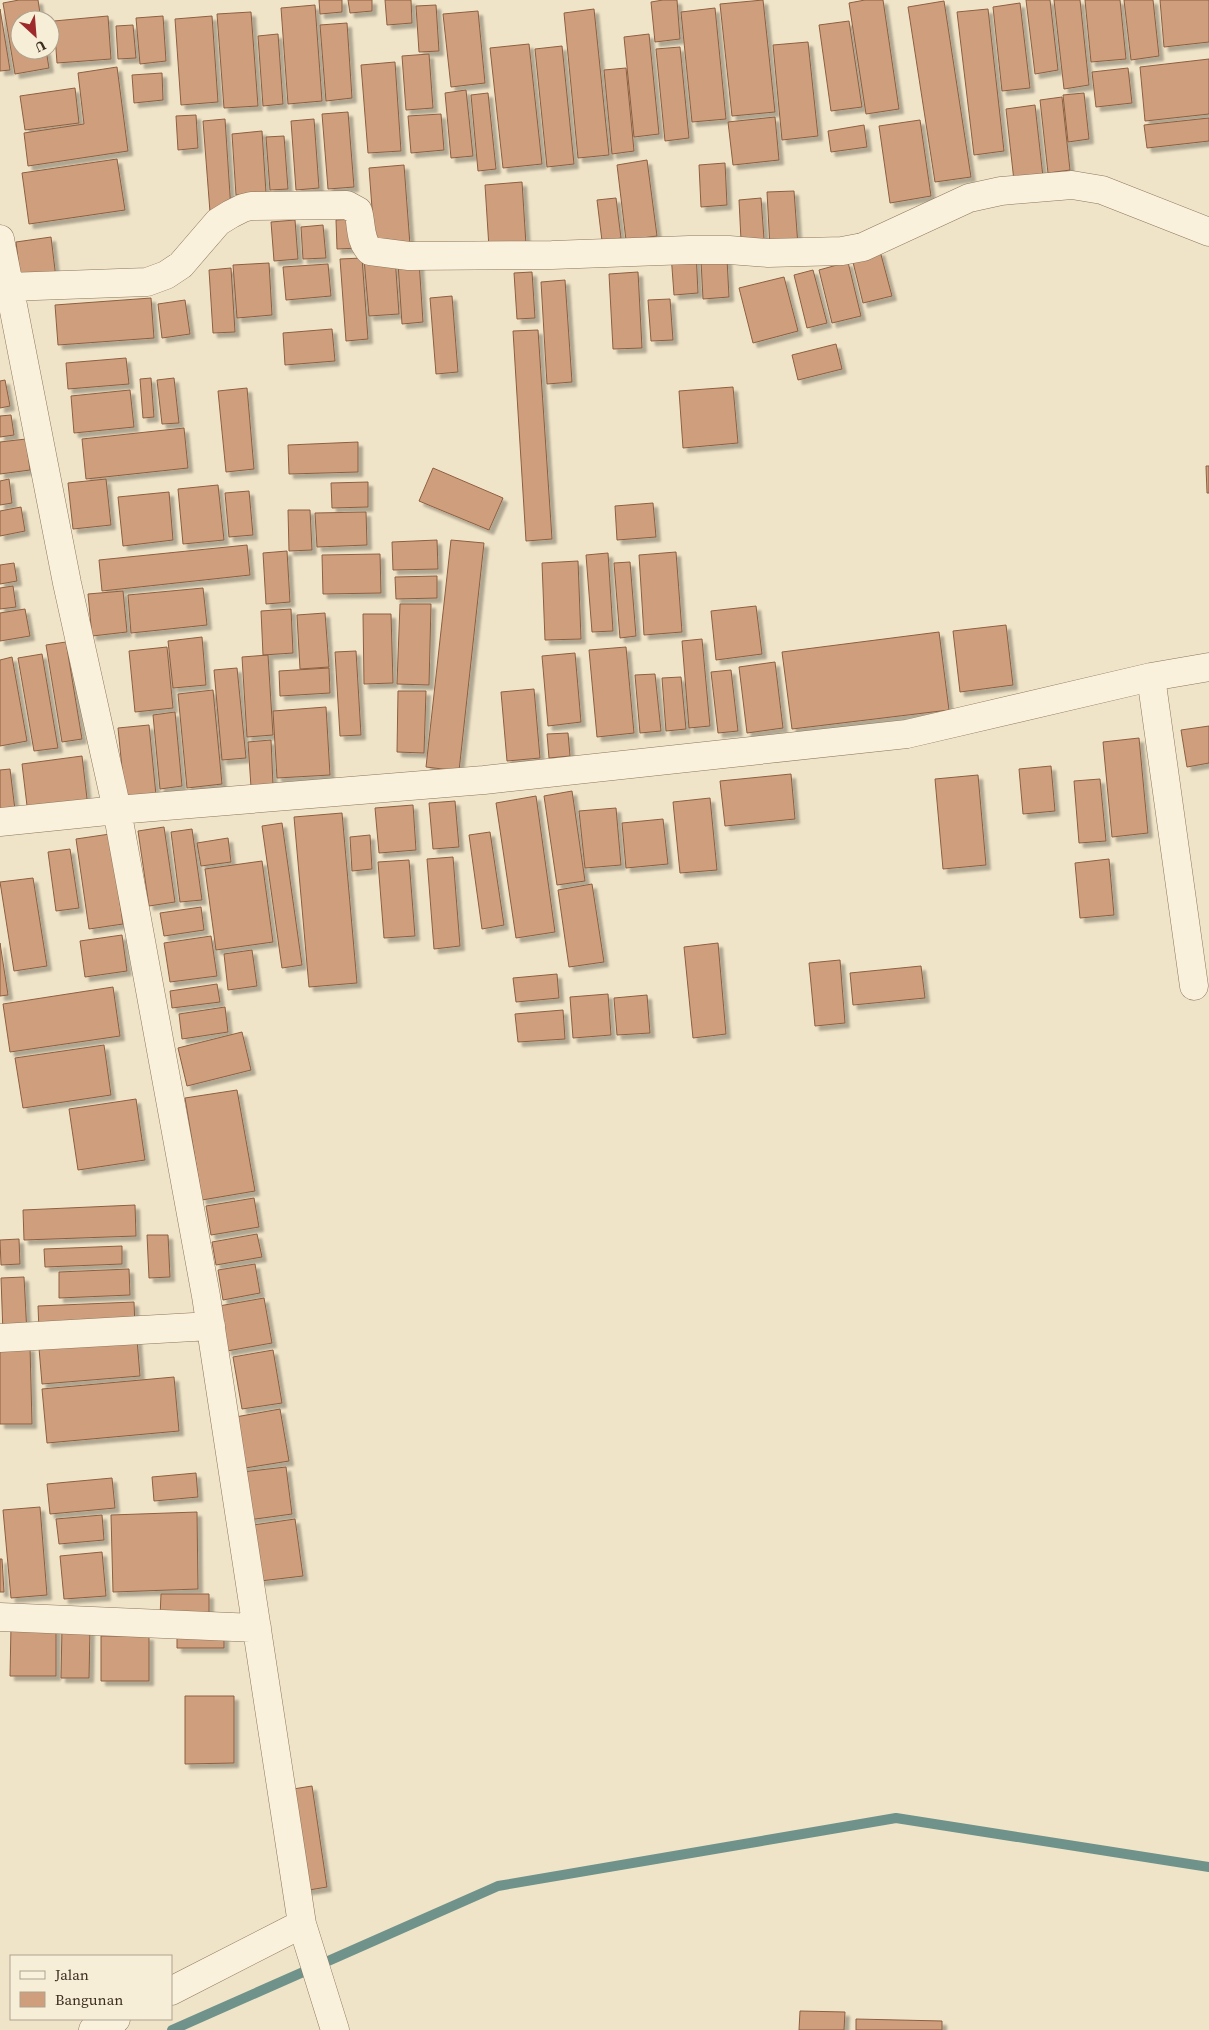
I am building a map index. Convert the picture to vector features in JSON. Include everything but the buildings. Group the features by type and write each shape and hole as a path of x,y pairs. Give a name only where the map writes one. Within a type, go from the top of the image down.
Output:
{"street":[{"path":"8,287 134,284 158,279 181,266 218,222 230,214 251,206 347,205 358,211 361,232 366,246 370,250 409,256 552,255 689,250 768,253 842,252 863,247 969,198 1009,190 1072,185 1102,190 1209,232"},
{"path":"0,240 67,583 117,810 211,1326 305,1937 333,2025"},
{"path":"0,822 117,810 484,780 907,734 1151,676 1209,666"},
{"path":"1151,676 1194,986"},
{"path":"0,1338 211,1326"},
{"path":"0,1617 257,1628"},
{"path":"172,1990 305,1937"},
{"path":"93,2030 114,2020"}],"waterway":[{"path":"172,2030 498,1886 896,1818 1209,1867"}]}
